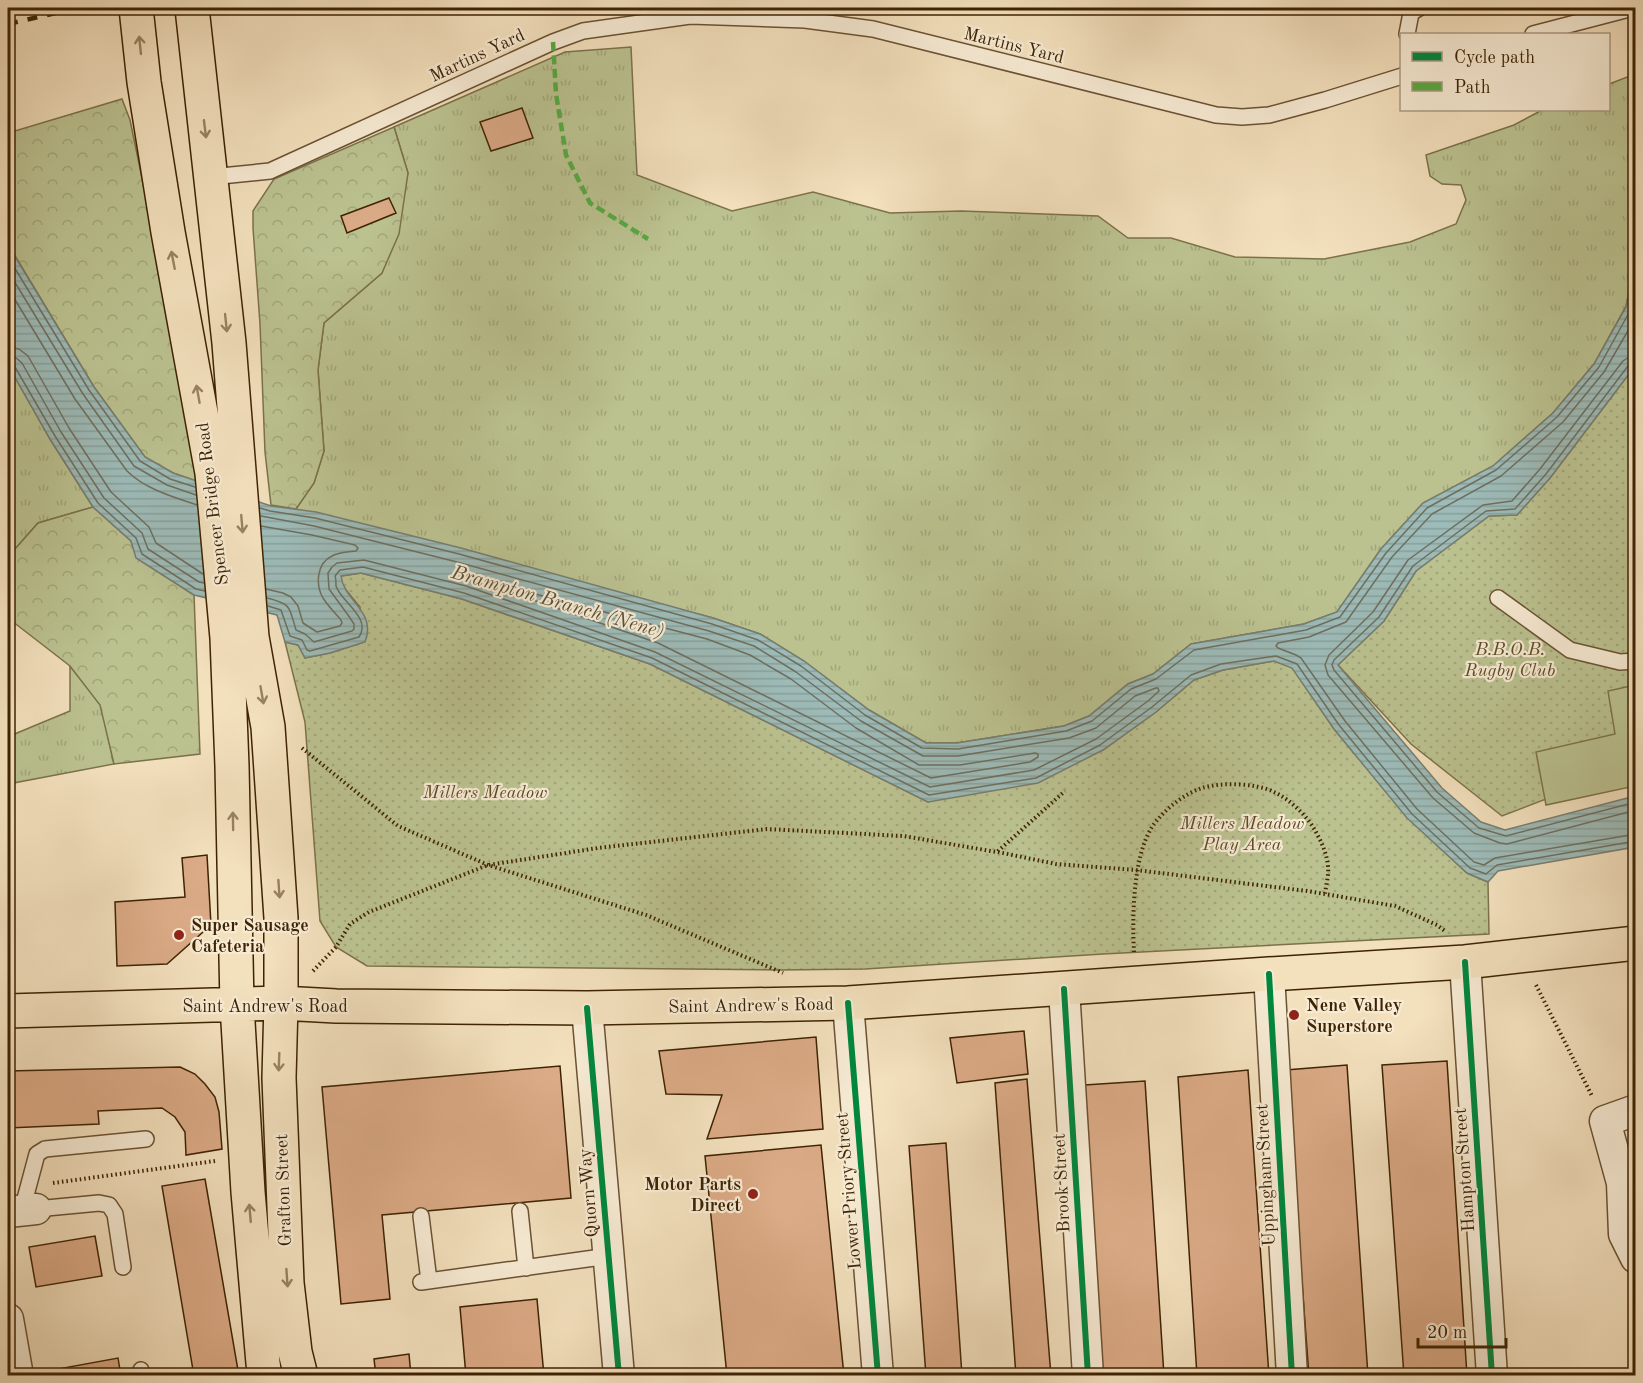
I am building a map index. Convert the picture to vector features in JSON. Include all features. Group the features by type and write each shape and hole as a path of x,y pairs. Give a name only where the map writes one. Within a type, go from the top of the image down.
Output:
{"main road":[{"name":"Spencer Bridge Road","path":"136,8 144,82 168,232 189,338 225,469"},
{"name":"Spencer Bridge Road","path":"192,8 229,343 225,469 239,638 232,766 237,1005"},
{"name":"Spencer Bridge Road","path":"239,638 268,727 280,908 281,1003"},
{"name":"Saint Andrew's Road","path":"8,1011 281,1003 336,1006 587,1008 848,1004 1475,961 1635,943"},
{"name":"Grafton Street","path":"281,1003 279,1078 287,1283 300,1376"},
{"name":"Grafton Street","path":"237,1005 246,1157 265,1376"}],"street":[{"name":"Hampton Street","path":"1475,961 1492,1376"},
{"name":"Uppingham Street","path":"1269,974 1292,1376"},
{"name":"Brook Street","path":"1064,989 1088,1376"},
{"name":"Lower Priory Street","path":"848,1004 878,1376"},
{"name":"Quorn Way","path":"587,1008 619,1376"},
{"path":"1635,1110 1605,1121 1622,1183 1624,1234 1635,1258"},
{"path":"8,1319 18,1376"}],"lane":[{"path":"1407,33 1411,13 1419,8"},
{"path":"1537,33 1633,8"},
{"name":"Martins Yard","path":"211,177 270,171 553,42 583,31 690,16 805,20 873,29 1216,115 1242,117 1269,115 1325,100 1400,73"},
{"path":"1498,598 1570,650 1620,662 1635,661"},
{"path":"123,1267 115,1214 109,1205 99,1203 30,1209 37,1154 45,1149 146,1138"},
{"path":"520,1211 526,1268"},
{"path":"421,1216 425,1282 609,1256"}],"path":[{"path":"268,727 306,751 399,826 488,865 646,915 788,976"},
{"path":"1135,983 1133,942 1136,870 1152,827 1168,809 1190,793 1223,784 1247,785 1273,792 1295,807 1312,823 1324,846 1328,867 1325,894"},
{"path":"997,852 1065,791"},
{"path":"281,1003 336,947 350,924 369,912 488,865 598,848 766,829 903,837 1056,864 1136,870 1325,894 1395,906 1437,925 1475,961"},
{"path":"1521,957 1605,1121"},
{"path":"30,1209 53,1182 246,1157"}],"green space":[{"path":"631,47 637,175 732,211 813,192 890,213 961,211 1098,216 1128,238 1171,238 1235,257 1324,259 1410,242 1456,224 1466,200 1461,185 1442,184 1430,176 1426,155 1514,125 1540,111 1610,111 1610,84 1635,74 1636,259 1626,306 1594,364 1553,413 1493,466 1423,503 1381,549 1337,612 1304,624 1191,644 1153,674 1128,684 1089,716 1064,726 957,743 926,743 869,710 804,661 760,634 713,618 296,509 314,483 324,451 318,370 324,323 382,273 408,173 394,127 565,52"},
{"path":"122,99 130,120 176,343 196,481 173,473 145,457 94,387 8,244 8,133"},
{"path":"394,127 408,173 399,234 382,273 324,323 318,370 324,451 314,483 296,509 271,505 265,452 253,211 274,179"},
{"path":"8,365 50,439 93,507 38,523 8,557"},
{"name":"B.B.O.B. Rugby Club","path":"1635,366 1635,778 1616,772 1502,816 1411,744 1338,665 1384,621 1416,571 1489,516 1517,515 1550,478"},
{"path":"93,507 131,541 137,558 194,595 200,754 114,764 100,705 70,666 8,618 8,557 38,523"},
{"name":"Millers Meadow","path":"361,573 462,599 650,664 928,802 1103,750 1156,712 1194,680 1223,670 1274,661 1292,667 1334,729 1408,818 1467,873 1488,882 1489,934 865,969 367,966 336,947 320,921 305,722 285,642 298,645 305,658 364,642 360,607 342,585 341,576"},
{"path":"70,666 101,705 114,764 8,784 8,738 70,711"},
{"path":"1635,685 1635,786 1546,805 1536,752 1615,734 1608,691"}],"water":[{"name":"Brampton Branch (Nene)","path":"8,245 94,387 145,457 173,473 271,506 316,512 461,548 713,618 760,634 804,661 869,710 926,743 957,743 1064,726 1089,716 1128,684 1153,674 1191,644 1304,624 1337,612 1381,549 1423,503 1493,466 1553,413 1594,364 1626,307 1635,259 1635,366 1550,478 1517,515 1489,516 1416,571 1384,621 1338,665 1442,788 1481,822 1505,830 1635,796 1635,847 1498,871 1488,882 1467,873 1407,818 1334,729 1292,668 1274,661 1223,670 1194,680 1156,712 1103,750 1038,783 928,802 650,664 462,599 361,573 341,576 343,585 367,622 368,631 365,642 305,658 298,645 285,642 277,615 194,595 136,558 131,541 93,507 50,439 8,365"}],"building":[{"path":"522,108 533,138 491,151 480,122"},
{"path":"389,198 396,213 347,233 341,216"},
{"path":"207,855 211,925 167,964 117,966 115,902 185,897 182,858"},
{"path":"1024,1031 1028,1074 957,1083 950,1038"},
{"path":"816,1037 823,1129 707,1139 722,1095 666,1094 659,1051"},
{"path":"1447,1061 1467,1376 1404,1376 1382,1065"},
{"path":"1347,1065 1368,1376 1309,1376 1286,1070"},
{"path":"560,1066 571,1198 382,1215 390,1299 341,1304 322,1087"},
{"path":"180,1067 195,1074 215,1097 219,1112 222,1149 186,1155 185,1132 175,1117 162,1108 98,1111 99,1124 8,1128 8,1071"},
{"path":"1248,1070 1269,1376 1197,1376 1178,1077"},
{"path":"1027,1079 1051,1376 1016,1376 995,1083"},
{"path":"1145,1081 1164,1376 1103,1376 1085,1085"},
{"path":"946,1143 962,1376 926,1376 909,1146"},
{"path":"821,1145 844,1376 727,1376 705,1156"},
{"path":"205,1179 239,1376 194,1376 162,1186"},
{"path":"95,1236 102,1276 36,1287 29,1247"},
{"path":"537,1299 544,1376 466,1376 460,1307"},
{"path":"409,1354 411,1376 376,1376 374,1359"},
{"path":"118,1358 121,1376 48,1376 47,1371"}],"railway":[{"path":"8,24 78,8"}],"marked path":[{"path":"553,42 556,94 566,155 590,203 648,239"}],"cycle path":[{"path":"1465,962 1492,1376"},
{"path":"1269,974 1292,1376"},
{"path":"1064,989 1088,1376"},
{"path":"848,1003 878,1376"},
{"path":"587,1008 619,1376"}],"place":[{"name":"Super Sausage Cafeteria","path":"179,935"},
{"name":"Nene Valley Superstore","path":"1294,1015"},
{"name":"Motor Parts Direct","path":"753,1194"}],"park label":[{"name":"Millers Meadow Play Area","path":"1242,833"}]}
